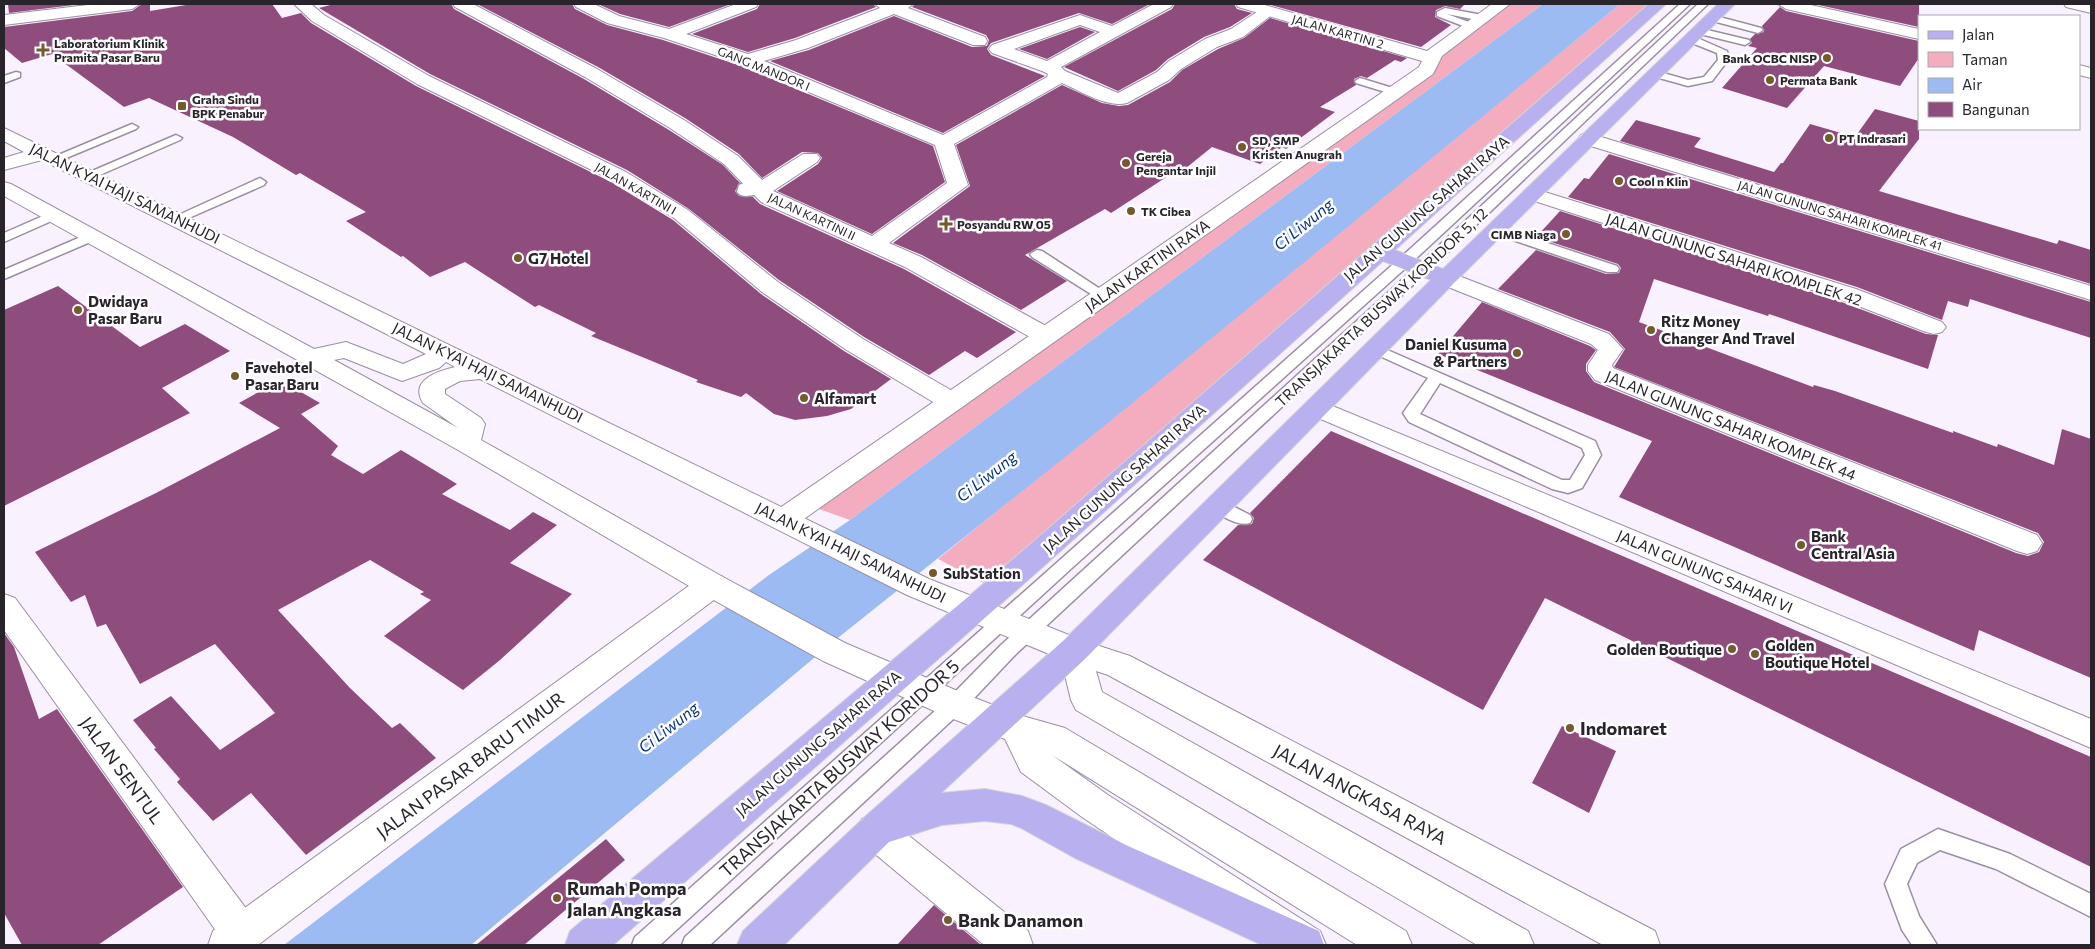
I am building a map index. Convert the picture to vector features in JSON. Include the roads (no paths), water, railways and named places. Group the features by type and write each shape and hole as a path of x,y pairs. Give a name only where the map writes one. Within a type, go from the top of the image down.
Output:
{"main road":[{"name":"JALAN GUNUNG SAHARI RAYA","path":"584,945 909,684 1003,628 1378,251 1658,4"},
{"path":"761,944 875,831 1007,725 1075,651 1232,512 1318,408 1446,278 1656,74 1701,23 1727,4"},
{"path":"1378,251 1446,278"},
{"path":"875,831 917,815 952,807 999,806 1028,814 1099,851 1306,945"}],"street":[{"path":"4,20 121,4"},
{"name":"JALAN KARTINI I","path":"302,4 318,18 423,80 619,176 674,209 770,287 854,344 952,402"},
{"name":"JALAN KARTINI II","path":"461,4 591,73 677,124 731,160 768,198 913,262 1046,336"},
{"name":"GANG MANDOR I","path":"582,4 613,20 670,34 748,60 944,142"},
{"path":"670,34 750,4"},
{"path":"1052,71 1165,4"},
{"name":"JALAN KARTINI 2","path":"1244,4 1432,58"},
{"name":"JALAN KARTINI RAYA","path":"784,519 1427,70 1434,53 1502,4"},
{"path":"1786,4 1918,34"},
{"path":"2072,4 2091,8"},
{"path":"748,60 802,44 894,5 979,41"},
{"path":"1115,32 1080,20 998,49 1110,97 1121,99 1163,76 1175,64 1211,43 1237,33 1269,11"},
{"path":"874,244 958,186 944,142 1055,80 1052,71"},
{"name":"JALAN KYAI HAJI SAMANHUDI","path":"4,134 178,218 1003,628"},
{"name":"JALAN GUNUNG SAHARI KOMPLEK 41","path":"1588,139 2091,293"},
{"path":"4,164 22,158 50,157"},
{"path":"758,187 810,158"},
{"path":"4,188 90,237 312,357 828,649 955,705 1007,725 1053,738 1392,945"},
{"name":"JALAN GUNUNG SAHARI KOMPLEK 42","path":"1532,194 1848,294 1934,327"},
{"name":"JALAN GUNUNG SAHARI KOMPLEK 44","path":"1446,278 1600,339 1611,349 1599,368 1600,371 1609,377 2027,543"},
{"path":"312,357 346,350 402,373 430,363 439,355 430,344"},
{"path":"467,444 472,424 432,397 432,386 443,378 461,372 485,371"},
{"name":"JALAN GUNUNG SAHARI VI","path":"1318,408 2091,734"},
{"name":"JALAN PASAR BARU TIMUR","path":"234,940 723,591"},
{"name":"JALAN SENTUL","path":"4,606 234,940"},
{"name":"JALAN ANGKASA RAYA","path":"1003,628 1120,664 1640,945"},
{"path":"1075,651 1088,700 1514,945"},
{"path":"1007,725 1033,761 1095,806 1306,945"},
{"path":"875,831 1014,945"}],"lane":[{"name":"TRANSJAKARTA BUSWAY KORIDOR 5, 12","path":"1003,628 1056,606 1685,4"},
{"name":"TRANSJAKARTA BUSWAY KORIDOR 5, 12","path":"1003,628 1036,591 1413,265 1701,23"},
{"path":"1701,23 1758,30"},
{"path":"1701,23 1745,42"},
{"path":"1656,74 1688,83 1708,79 1723,60 1722,51 1701,23"},
{"path":"4,80 16,75"},
{"path":"1360,81 1395,92"},
{"path":"50,157 132,128"},
{"path":"89,175 176,138"},
{"path":"178,218 260,182"},
{"path":"4,238 52,216"},
{"path":"1496,230 1612,269"},
{"path":"4,275 90,237"},
{"path":"1037,254 1104,296"},
{"path":"1376,349 1437,376 1578,439 1589,445 1593,455 1576,484 1568,487 1558,485 1414,418 1411,412 1437,376"},
{"name":"TRANSJAKARTA BUSWAY KORIDOR 5","path":"693,945 955,705 980,679 1003,628"},
{"name":"TRANSJAKARTA BUSWAY KORIDOR 5","path":"643,945 909,684"},
{"path":"1925,945 1910,922 1896,884 1909,856 1938,839 2002,861 2091,906"}],"water":[{"name":"Ci Liwung","path":"1543,4 1620,4 1109,422 839,637 471,945 284,945 769,575 850,520"}],"place":[{"name":"Laboratorium Klinik Pramita Pasar Baru","path":"43,50"},
{"name":"Bank OCBC NISP","path":"1827,58"},
{"name":"Permata Bank","path":"1770,80"},
{"name":"Graha Sindu BPK Penabur","path":"182,106"},
{"name":"PT Indrasari","path":"1829,138"},
{"name":"SD, SMP Kristen Anugrah","path":"1242,147"},
{"name":"Gereja Pengantar Injil","path":"1126,163"},
{"name":"Cool n Klin","path":"1619,181"},
{"name":"TK Cibea","path":"1131,211"},
{"name":"Posyandu RW 05","path":"946,224"},
{"name":"CIMB Niaga","path":"1566,234"},
{"name":"G7 Hotel","path":"518,258"},
{"name":"Dwidaya Pasar Baru","path":"78,310"},
{"name":"Ritz Money Changer And Travel","path":"1651,330"},
{"name":"Daniel Kusuma & Partners","path":"1517,353"},
{"name":"Favehotel Pasar Baru","path":"235,376"},
{"name":"Alfamart","path":"804,398"},
{"name":"Bank Central Asia","path":"1801,545"},
{"name":"SubStation","path":"933,573"},
{"name":"Golden Boutique","path":"1732,649"},
{"name":"Golden Boutique Hotel","path":"1755,654"},
{"name":"Indomaret","path":"1570,728"},
{"name":"Rumah Pompa Jalan Angkasa","path":"557,898"},
{"name":"Bank Danamon","path":"948,920"}]}
